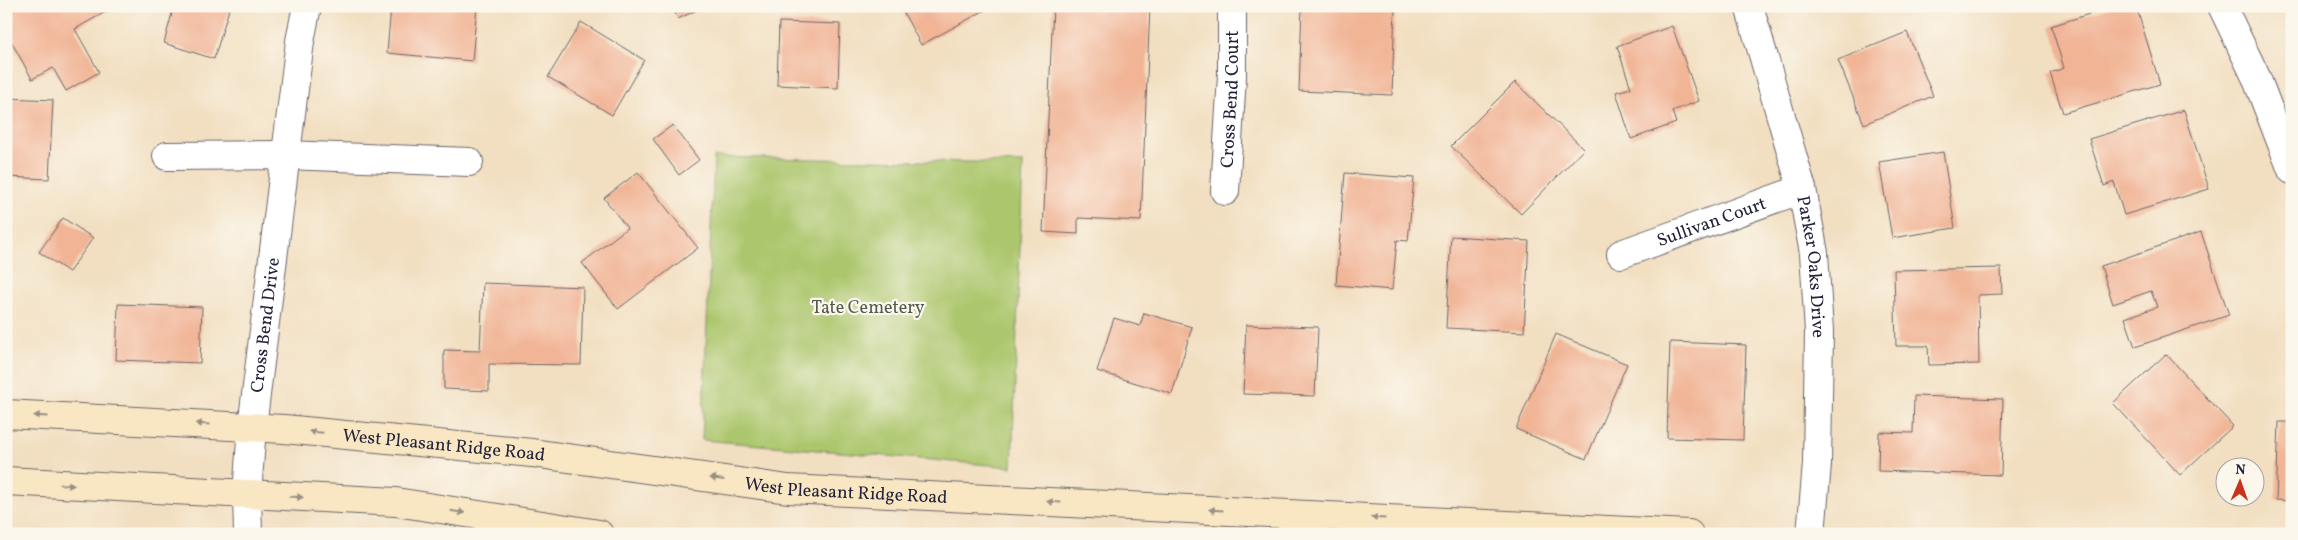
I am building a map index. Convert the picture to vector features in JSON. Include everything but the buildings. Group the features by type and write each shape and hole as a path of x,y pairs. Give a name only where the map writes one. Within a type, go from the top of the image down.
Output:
{"main road":[{"name":"West Pleasant Ridge Road","path":"6,414 252,426 532,453 788,489 1689,534"},
{"path":"6,481 396,502 599,534"}],"street":[{"name":"Cross Bend Drive","path":"248,494 252,426 285,155 307,6"},
{"name":"Cross Bend Court","path":"1225,191 1232,76 1232,6"},
{"name":"Parker Oaks Drive","path":"1750,6 1802,189 1814,253 1820,331 1817,464 1811,534"},
{"path":"2222,6 2256,77 2292,170"},
{"path":"167,156 285,155 469,162"},
{"name":"Sullivan Court","path":"1621,254 1802,189"},
{"path":"248,494 248,534"}],"green space":[{"name":"Tate Cemetery","path":"714,157 1023,163 1012,467 702,440"}]}
